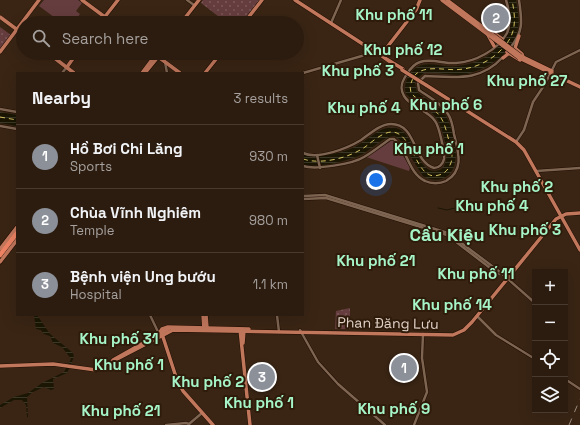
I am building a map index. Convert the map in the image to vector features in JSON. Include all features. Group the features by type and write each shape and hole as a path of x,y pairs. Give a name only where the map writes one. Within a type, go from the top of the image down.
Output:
{"highway":[{"path":"0,254 16,233"},
{"path":"0,261 16,240"}],"main road":[{"path":"28,16 40,0"},
{"path":"82,0 104,16"},
{"path":"106,16 118,0"},
{"path":"186,16 199,0"},
{"path":"249,16 262,0"},
{"path":"295,0 365,45 373,52 516,142 524,150 536,170 580,250"},
{"path":"381,56 416,10 420,0"},
{"path":"442,0 521,58 580,85"},
{"path":"447,0 484,30"},
{"path":"0,17 16,29"},
{"path":"0,53 16,31"},
{"path":"490,34 494,33 502,39"},
{"path":"490,34 494,46"},
{"path":"519,36 515,48 522,54 521,58"},
{"path":"503,58 508,53 518,60 521,58"},
{"path":"57,60 73,72"},
{"path":"66,67 72,60"},
{"path":"143,72 154,60"},
{"path":"146,72 154,60"},
{"path":"163,60 179,72"},
{"path":"206,72 215,60"},
{"path":"561,214 580,212"},
{"name":"Phan Đăng Lưu","path":"506,278 561,214"},
{"name":"Phan Đăng Lưu","path":"161,335 164,328 423,334 441,336 457,334 464,330 555,217 561,214"},
{"path":"557,218 564,220"},
{"path":"0,249 16,228"},
{"path":"0,265 16,245"},
{"path":"205,316 206,329"},
{"path":"165,340 167,335 173,329"},
{"path":"242,330 250,425"},
{"path":"161,335 165,340 166,345"},
{"path":"161,335 183,392 213,425"},
{"path":"0,365 67,364 100,367 161,335"}],"street":[{"path":"187,0 194,6"},
{"path":"330,23 341,0"},
{"path":"304,152 318,155 335,150 354,144 383,126 394,124 403,128 409,133 425,162 432,168 441,167 446,158 435,121 404,97 401,87 405,76 412,67 420,62 466,62 479,57 494,46 502,39 508,30 509,11 506,0"},
{"path":"508,53 519,36 522,23 519,0"},
{"path":"516,142 524,130 533,102 558,60 580,50"},
{"path":"304,73 362,57 373,52"},
{"path":"304,167 317,170 363,158 390,139 394,139 399,144 415,173 422,179 435,183 446,180 456,171 460,159 451,120 443,107 419,90 418,83 426,76 455,78 475,75 489,68 503,58"},
{"path":"165,62 167,72"},
{"path":"167,72 171,66"},
{"path":"63,72 66,67"},
{"path":"402,69 405,76"},
{"path":"0,109 16,112"},
{"path":"0,126 16,129"},
{"path":"304,152 313,154 335,150"},
{"path":"318,155 321,168"},
{"path":"304,167 321,168 340,164"},
{"path":"536,170 580,168"},
{"path":"304,196 327,195 447,234 501,274 532,300"},
{"path":"304,199 326,198 447,234"},
{"path":"151,316 161,335"},
{"path":"277,316 279,331"},
{"path":"476,316 496,335 532,357"},
{"path":"300,331 322,367 385,425"},
{"path":"414,425 426,392 422,358 423,334"},
{"path":"568,381 580,389"},
{"path":"166,425 186,423 189,425 203,413"}],"shaded area":[{"path":"44,0 78,0 82,3 76,11 80,14 78,16 53,16 39,6"},
{"path":"203,0 261,0 248,16 218,16 201,3"},
{"path":"508,0 516,0 519,25 515,37 504,54 496,60 478,70 459,75 424,73 415,83 417,92 443,112 452,131 456,149 456,158 454,167 444,178 436,180 423,176 400,140 395,136 386,138 363,154 350,159 333,164 316,166 304,164 304,154 316,156 339,153 353,148 383,129 396,128 404,132 422,163 428,169 435,171 441,169 445,164 446,157 445,139 442,131 434,115 406,94 406,81 414,69 422,65 431,64 458,66 482,59 492,53 500,45 506,35 510,13"},
{"path":"0,27 11,35 0,49"},
{"path":"0,112 16,115 16,126 0,123"},
{"path":"391,141 394,141 410,167 409,171 366,157"},
{"path":"350,308 350,329 335,329 336,311"},
{"path":"34,316 38,316 50,334 73,353 74,357 67,373 53,379 54,389 51,390 44,387 33,392 27,397 27,417 26,405 22,400 14,400 0,408 0,405 14,397 28,393 42,383 64,372 71,359 62,347 53,343 50,336 44,334 41,330 36,329"}],"waterway":[{"path":"438,208 447,210 467,205"}],"ferry route":[{"path":"507,43 514,28 514,11 512,0"},
{"path":"414,76 419,72 430,69 457,70 469,68 490,59 504,47"},
{"path":"304,159 310,161 326,161 343,157 358,151 380,136 391,132 399,134 405,139 419,165 425,172 431,175 439,175 444,173 449,167 452,156 446,129 436,112 411,93 410,86 413,78"},
{"path":"0,117 16,120"}],"railway":[{"path":"569,425 580,399"}],"place":[{"name":"Chùa Vĩnh Nghiêm","path":"496,18"},
{"name":"Hồ Bơi Chi Lăng","path":"404,368"},
{"name":"Bệnh viện Ung bướu","path":"262,377"}],"district":[{"name":"Khu phố 11","path":"394,14"},
{"name":"Khu phố 12","path":"403,49"},
{"name":"Khu phố 3","path":"358,70"},
{"name":"Khu phố 27","path":"527,80"},
{"name":"Khu phố 6","path":"446,104"},
{"name":"Khu phố 4","path":"364,107"},
{"name":"Khu phố 1","path":"429,148"},
{"name":"Khu phố 2","path":"517,186"},
{"name":"Khu phố 4","path":"492,205"},
{"name":"Khu phố 3","path":"525,229"},
{"name":"Cầu Kiệu","path":"447,234"},
{"name":"Khu phố 21","path":"376,260"},
{"name":"Khu phố 11","path":"476,273"},
{"name":"Khu phố 14","path":"452,304"},
{"name":"Khu phố 31","path":"119,338"},
{"name":"Khu phố 1","path":"129,364"},
{"name":"Khu phố 2","path":"208,381"},
{"name":"Khu phố 1","path":"259,402"},
{"name":"Khu phố 9","path":"394,408"},
{"name":"Khu phố 21","path":"121,410"}]}
